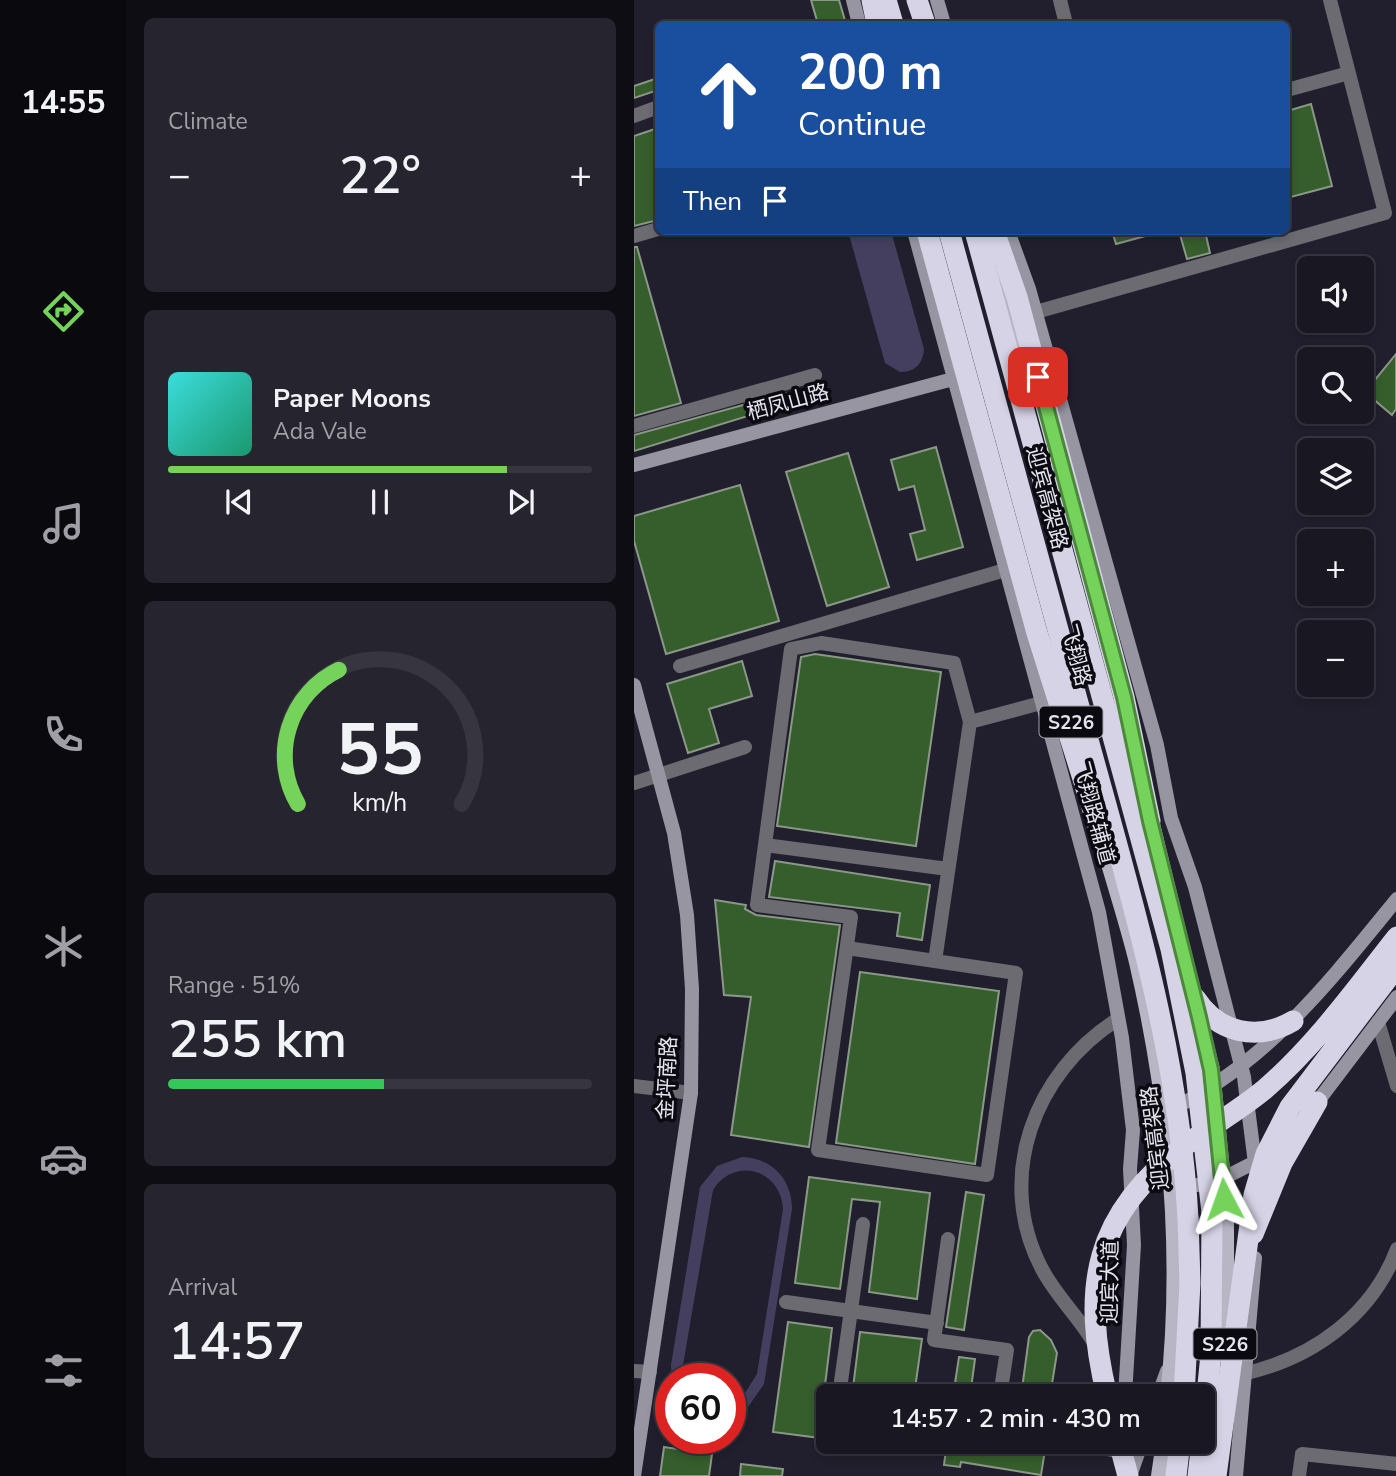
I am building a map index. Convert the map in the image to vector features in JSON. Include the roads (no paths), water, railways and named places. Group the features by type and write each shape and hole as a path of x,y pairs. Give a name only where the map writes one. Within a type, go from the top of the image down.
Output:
{"highway":[{"path":"873,0 878,21"},
{"path":"886,0 892,21"},
{"path":"912,0 917,21"},
{"path":"917,0 924,21"},
{"path":"928,235 1037,633 1104,842"},
{"name":"迎宾高架路","path":"950,235 1149,958 1184,1157 1190,1283 1185,1384"},
{"name":"迎宾高架路","path":"976,235 1171,949 1196,1073 1212,1212 1212,1354 1209,1384"},
{"path":"995,235 1017,298 1124,697 1150,821"},
{"path":"1105,1384 1094,1321 1095,1280 1105,1241 1126,1205 1151,1175 1242,1107 1296,1059 1396,937"},
{"path":"1214,1476 1254,1195 1266,1154 1290,1107 1396,966"},
{"path":"1195,998 1209,1016 1232,1029 1262,1033 1293,1021"},
{"path":"1225,1355 1237,1290 1257,1222 1282,1163 1317,1101"},
{"path":"1123,1454 1129,1476"},
{"path":"1176,1476 1179,1454"},
{"path":"1198,1476 1201,1454"}],"main road":[{"path":"924,0 930,21"},
{"name":"飞翔路","path":"938,235 1137,961 1165,1112 1174,1190 1174,1350"},
{"name":"飞翔路","path":"989,235 1150,821 1195,998 1213,1087 1225,1212 1225,1355"},
{"name":"S226","path":"1170,1384 1174,1350"},
{"name":"S226","path":"1214,1476 1225,1355"},
{"path":"1160,1476 1163,1454"}],"street":[{"path":"853,0 858,21"},
{"path":"937,0 943,21"},
{"path":"1060,0 1065,21"},
{"path":"1036,312 1385,213 1330,0"},
{"path":"1290,89 1349,73"},
{"path":"634,116 655,108"},
{"path":"634,236 655,230"},
{"name":"飞翔路辅道","path":"915,235 1099,912 1118,1019 1133,1130 1130,1169"},
{"path":"1009,235 1036,312 1157,745 1171,818 1195,887 1241,1067 1254,1141 1257,1222 1247,1373 1236,1476"},
{"path":"634,426 815,375"},
{"name":"栖凤山路","path":"634,465 953,379"},
{"path":"680,666 1005,570"},
{"path":"847,948 1016,973 987,1174 818,1150 851,917 757,905 791,649 821,643 954,663 970,722 935,961"},
{"name":"金坪南路","path":"634,685 674,833 687,915 692,989 691,1093 650,1372 640,1400 634,1476"},
{"path":"970,722 1041,703"},
{"path":"634,783 745,747"},
{"path":"765,845 948,869"},
{"path":"1165,1112 1213,1087 1241,1067 1293,1021 1396,899"},
{"path":"1174,1190 1222,1179 1255,1163 1294,1132 1396,997"},
{"path":"1112,1384 1098,1350 1041,1268 1027,1232 1021,1193 1023,1155 1041,1100 1073,1054 1118,1019"},
{"path":"1378,1022 1396,1086"},
{"path":"634,1086 691,1093"},
{"name":"迎宾大道","path":"1126,1384 1134,1245 1130,1169"},
{"path":"841,1384 863,1224"},
{"path":"948,1239 934,1340 1007,1350 1002,1384"},
{"path":"1247,1373 1285,1362 1335,1333 1375,1290 1396,1249"},
{"path":"786,1302 937,1323"},
{"path":"1162,1384 1174,1350"},
{"path":"1225,1355 1227,1476"},
{"path":"634,1371 650,1372"},
{"path":"1117,1476 1119,1454"},
{"path":"1129,1476 1137,1454"},
{"path":"1300,1476 1302,1454 1396,1464"}]}
